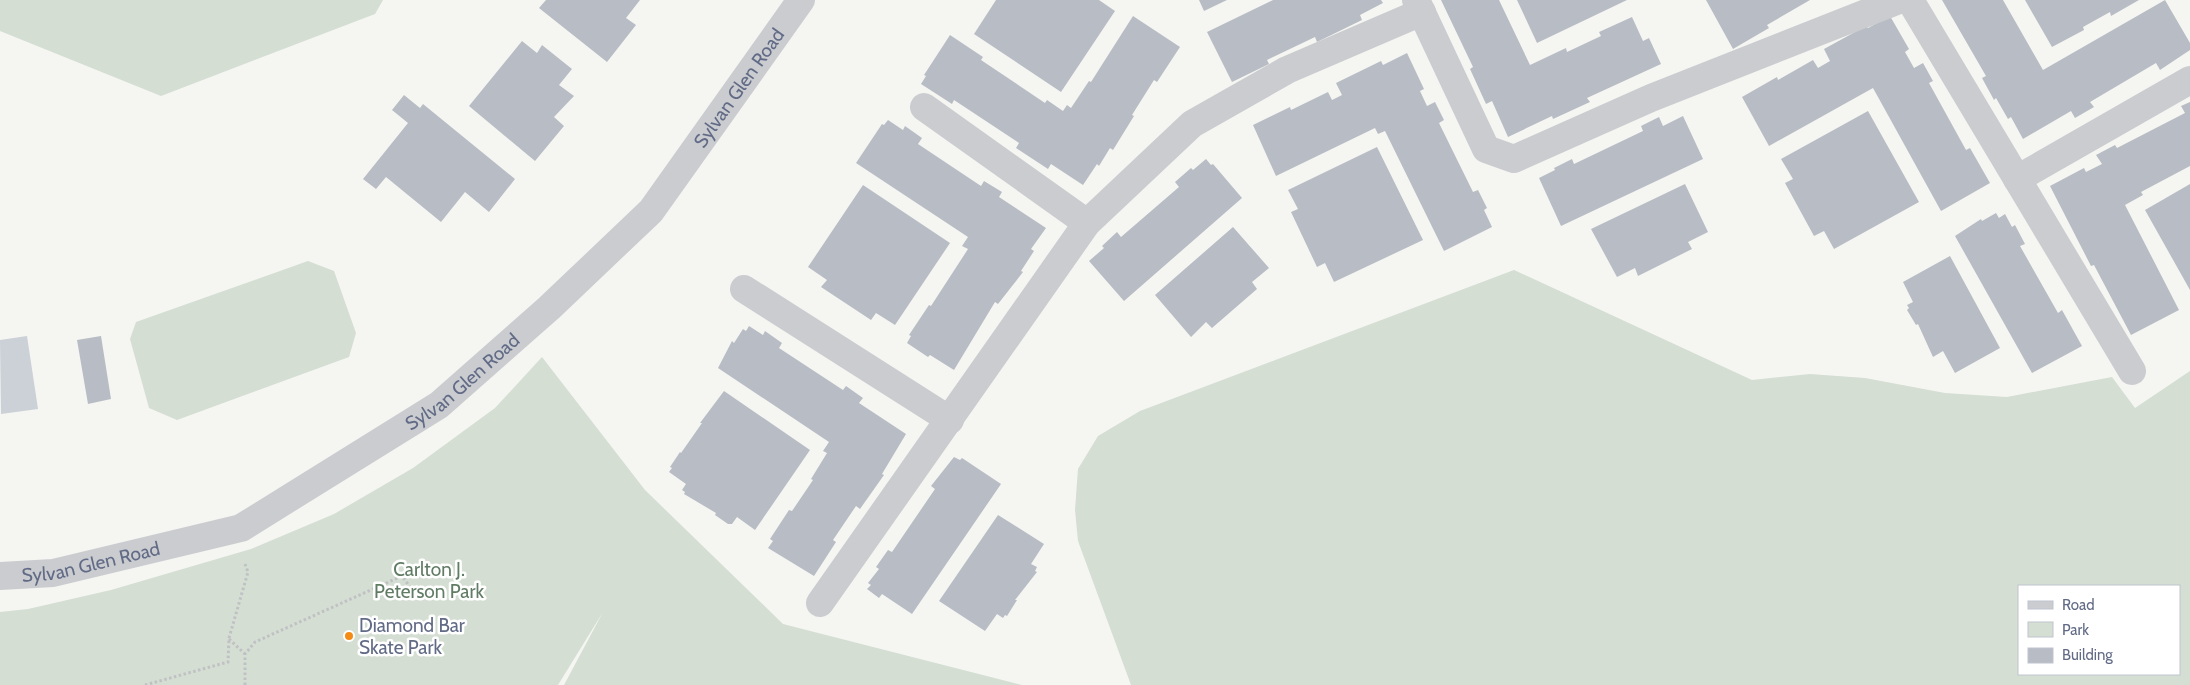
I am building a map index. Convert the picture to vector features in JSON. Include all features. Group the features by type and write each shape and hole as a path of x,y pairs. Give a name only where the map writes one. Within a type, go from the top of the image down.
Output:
{"street":[{"name":"Sylvan Glen Road","path":"0,576 53,573 242,528 439,405 549,308 651,211 801,0"},
{"path":"820,603 1088,223 1192,124 1287,70 1419,6 1486,149 1514,159 1652,98 1899,0"},
{"path":"1910,0 2132,371"},
{"path":"2017,179 2190,80"},
{"path":"924,107 1088,223"},
{"path":"744,288 950,420"}],"path":[{"path":"145,685 228,662 229,638 248,572 228,531"},
{"path":"245,685 245,654 255,642 402,576 410,587"},
{"path":"229,638 245,654"}],"green space":[{"path":"0,0 383,0 375,14 161,96 0,31"},
{"path":"308,261 334,271 356,333 349,357 177,420 149,408 130,339 136,322"},
{"path":"1514,270 1752,380 1810,374 1865,378 1945,393 2007,397 2112,377 2135,408 2190,371 2190,685 1131,685 1078,541 1075,510 1078,469 1098,436 1140,411"},
{"name":"Carlton J. Peterson Park","path":"542,357 645,490 783,624 1022,685 564,685 603,612 558,685 0,685 0,612 28,609 111,590 251,549 334,514 413,468 495,408"}],"shaded area":[{"path":"27,336 38,409 1,414 0,340"}],"building":[{"path":"546,0 640,0 626,18 636,25 607,62 539,8"},
{"path":"996,0 1099,0 1115,11 1061,92 974,34"},
{"path":"1199,0 1227,0 1204,11"},
{"path":"1273,0 1381,0 1383,3 1360,15 1362,20 1317,42 1315,37 1267,60 1269,64 1232,82 1207,32"},
{"path":"1441,0 1499,0 1530,65 1566,48 1567,52 1601,36 1599,32 1632,17 1643,41 1649,38 1661,64 1587,98 1590,102 1553,119 1552,116 1508,137 1492,101 1486,104 1470,69 1473,67"},
{"path":"1517,0 1627,0 1537,43"},
{"path":"1706,0 1810,0 1767,25 1769,28 1733,49"},
{"path":"1942,0 2003,0 2043,70 2165,0 2190,43 2190,50 2160,70 2156,63 2090,102 2094,107 2075,118 2071,111 2023,139 2011,117 2008,119 1996,98 1994,100 1982,78 1986,76"},
{"path":"2025,0 2139,0 2111,16 2110,12 2083,27 2084,30 2052,47"},
{"path":"1133,16 1180,47 1157,82 1154,80 1113,150 1110,148 1099,166 1097,164 1083,185 1051,164 1048,169 1016,148 1019,143 954,100 952,104 921,84 926,76 924,75 950,35 983,57 981,60 1045,103 1047,100 1063,111 1067,105 1071,108 1089,81 1091,82"},
{"path":"1890,16 1909,49 1905,52 1914,68 1923,63 1933,81 1929,83 1966,150 1970,148 1990,183 1941,211 1873,88 1769,146 1742,97 1777,77 1778,80 1813,60 1818,68 1830,61 1824,49 1866,26 1868,28"},
{"path":"522,41 537,53 542,45 572,69 559,85 574,96 554,117 564,126 535,161 469,106"},
{"path":"1407,53 1424,89 1420,91 1427,106 1435,102 1444,120 1439,123 1473,192 1478,190 1487,208 1484,210 1492,227 1444,251 1385,131 1378,134 1375,128 1276,176 1253,125 1290,107 1291,110 1328,92 1332,100 1342,95 1336,83 1381,61 1383,65"},
{"path":"404,95 420,108 423,104 515,179 489,212 465,192 441,222 386,177 376,189 363,179 408,123 392,110"},
{"path":"2190,102 2190,166 2141,192 2143,195 2125,205 2179,310 2131,335 2094,265 2091,266 2050,186 2084,168 2086,172 2102,164 2096,155 2115,145 2117,148 2185,113 2181,106"},
{"path":"1868,111 1919,202 1834,249 1824,231 1814,236 1785,183 1793,179 1781,159"},
{"path":"1683,116 1703,159 1561,226 1539,178 1572,159 1574,164 1643,131 1641,126 1659,117 1663,126"},
{"path":"888,120 903,130 905,126 922,138 918,144 981,186 984,181 1002,192 999,197 1046,228 1031,249 1034,251 1021,271 1023,272 998,304 995,302 954,370 930,355 928,357 907,343 911,336 909,335 929,305 931,306 968,249 962,246 968,237 856,163 882,124 884,125"},
{"path":"1377,147 1423,240 1334,282 1325,263 1317,267 1291,212 1298,209 1288,190"},
{"path":"1206,159 1211,165 1213,164 1242,198 1124,301 1089,261 1104,248 1102,246 1117,232 1121,237 1179,187 1175,182 1191,168 1193,170"},
{"path":"1685,184 1708,232 1688,242 1692,249 1638,276 1635,268 1617,277 1591,229"},
{"path":"2190,184 2190,290 2145,210"},
{"path":"863,185 950,243 895,325 876,313 871,320 821,287 827,280 808,267"},
{"path":"1996,213 1999,218 2005,214 2012,227 2015,225 2025,244 2020,246 2058,313 2062,310 2082,346 2032,373 1955,236 1981,219 1982,221"},
{"path":"1233,227 1269,268 1252,282 1257,289 1212,328 1206,322 1191,337 1155,295"},
{"path":"1950,256 2000,348 1955,373 1943,351 1933,357 1918,324 1916,325 1907,310 1909,308 1907,305 1913,302 1903,282"},
{"path":"749,326 763,335 765,331 782,343 779,348 843,390 846,386 863,398 859,403 906,434 882,474 884,475 860,509 856,506 833,540 836,542 814,576 768,548 773,541 770,539 789,510 792,511 813,480 811,479 827,453 823,451 829,442 718,368 732,341 734,343 743,329 746,331"},
{"path":"101,336 111,399 88,404 77,340"},
{"path":"724,391 810,450 755,530 737,517 732,524 728,524 715,515 716,513 684,494 685,492 682,490 686,484 669,472 672,468 670,467 680,452"},
{"path":"954,457 960,460 962,458 1001,484 912,614 882,594 879,598 867,589 871,585 868,583 879,569 876,567 888,550 892,552 935,489 931,486"},
{"path":"998,515 1044,544 1031,564 1037,567 1035,571 1037,572 1015,600 1017,600 1007,616 1005,615 1003,618 997,614 985,631 939,601"}],"place":[{"name":"Diamond Bar Skate Park","path":"349,636"}]}
